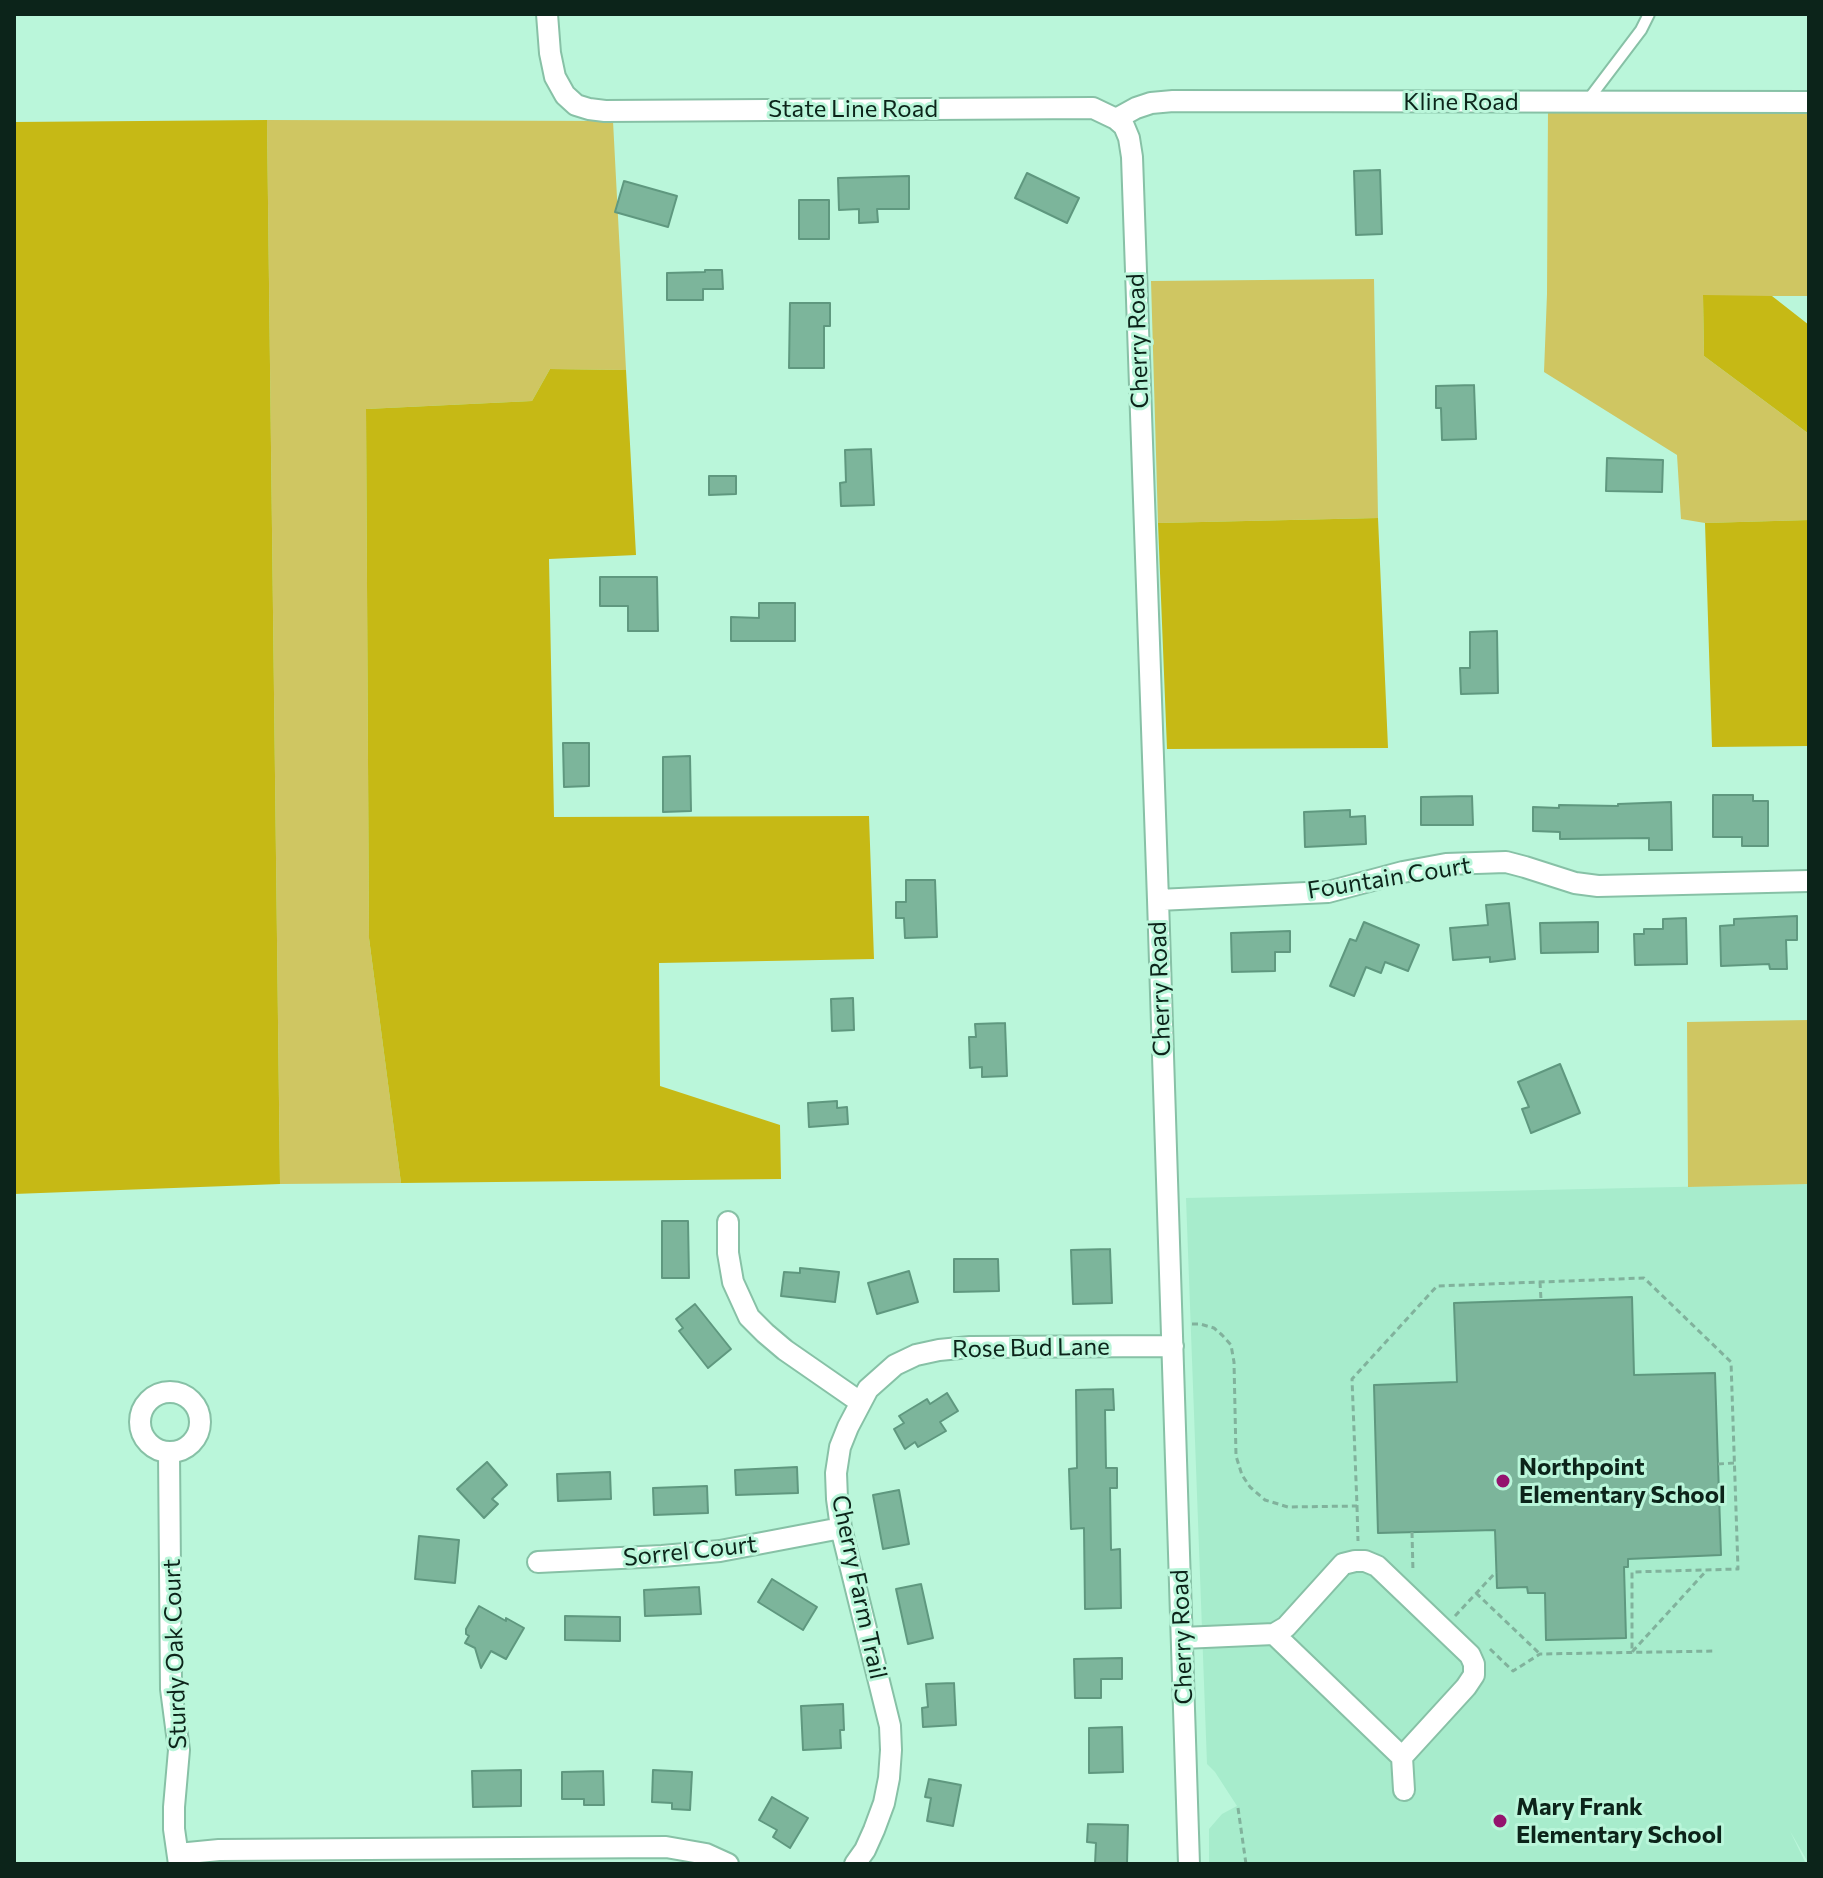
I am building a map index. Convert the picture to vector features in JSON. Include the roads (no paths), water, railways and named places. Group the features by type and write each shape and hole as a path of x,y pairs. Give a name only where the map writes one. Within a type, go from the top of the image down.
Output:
{"street":[{"name":"State Line Road","path":"547,14 555,77 565,95 576,105 589,109 1093,108 1116,119"},
{"name":"Kline Road","path":"1116,119 1151,103 1173,101 1809,102"},
{"name":"Cherry Road","path":"1116,119 1124,126 1132,157 1189,1864"},
{"name":"Fountain Court","path":"1158,900 1328,892 1446,864 1506,862 1575,883 1598,886 1809,881"},
{"path":"728,1222 728,1253 733,1282 749,1317 785,1350 860,1402"},
{"name":"Rose Bud Lane","path":"860,1402 868,1389 895,1365 916,1355 939,1350 970,1347 1173,1346"},
{"name":"Cherry Farm Trail","path":"855,1864 865,1850 884,1803 889,1778 890,1738 890,1726 841,1528 837,1499 836,1473 840,1447 860,1402"},
{"name":"Sturdy Oak Court","path":"169,1452 171,1689 179,1750 174,1807 178,1859"},
{"name":"Sorrel Court","path":"538,1562 720,1551 841,1528"},
{"path":"1182,1638 1274,1634 1286,1627 1343,1564 1365,1561 1377,1566 1470,1655 1474,1664 1474,1675 1466,1687 1402,1757"},
{"path":"1274,1634 1402,1757 1404,1790"},
{"path":"178,1859 219,1850 666,1847 706,1854 728,1864"}],"lane":[{"path":"1587,102 1641,30 1649,14"}],"place":[{"name":"Northpoint Elementary School","path":"1503,1481"},
{"name":"Mary Frank Elementary School","path":"1500,1821"}]}
